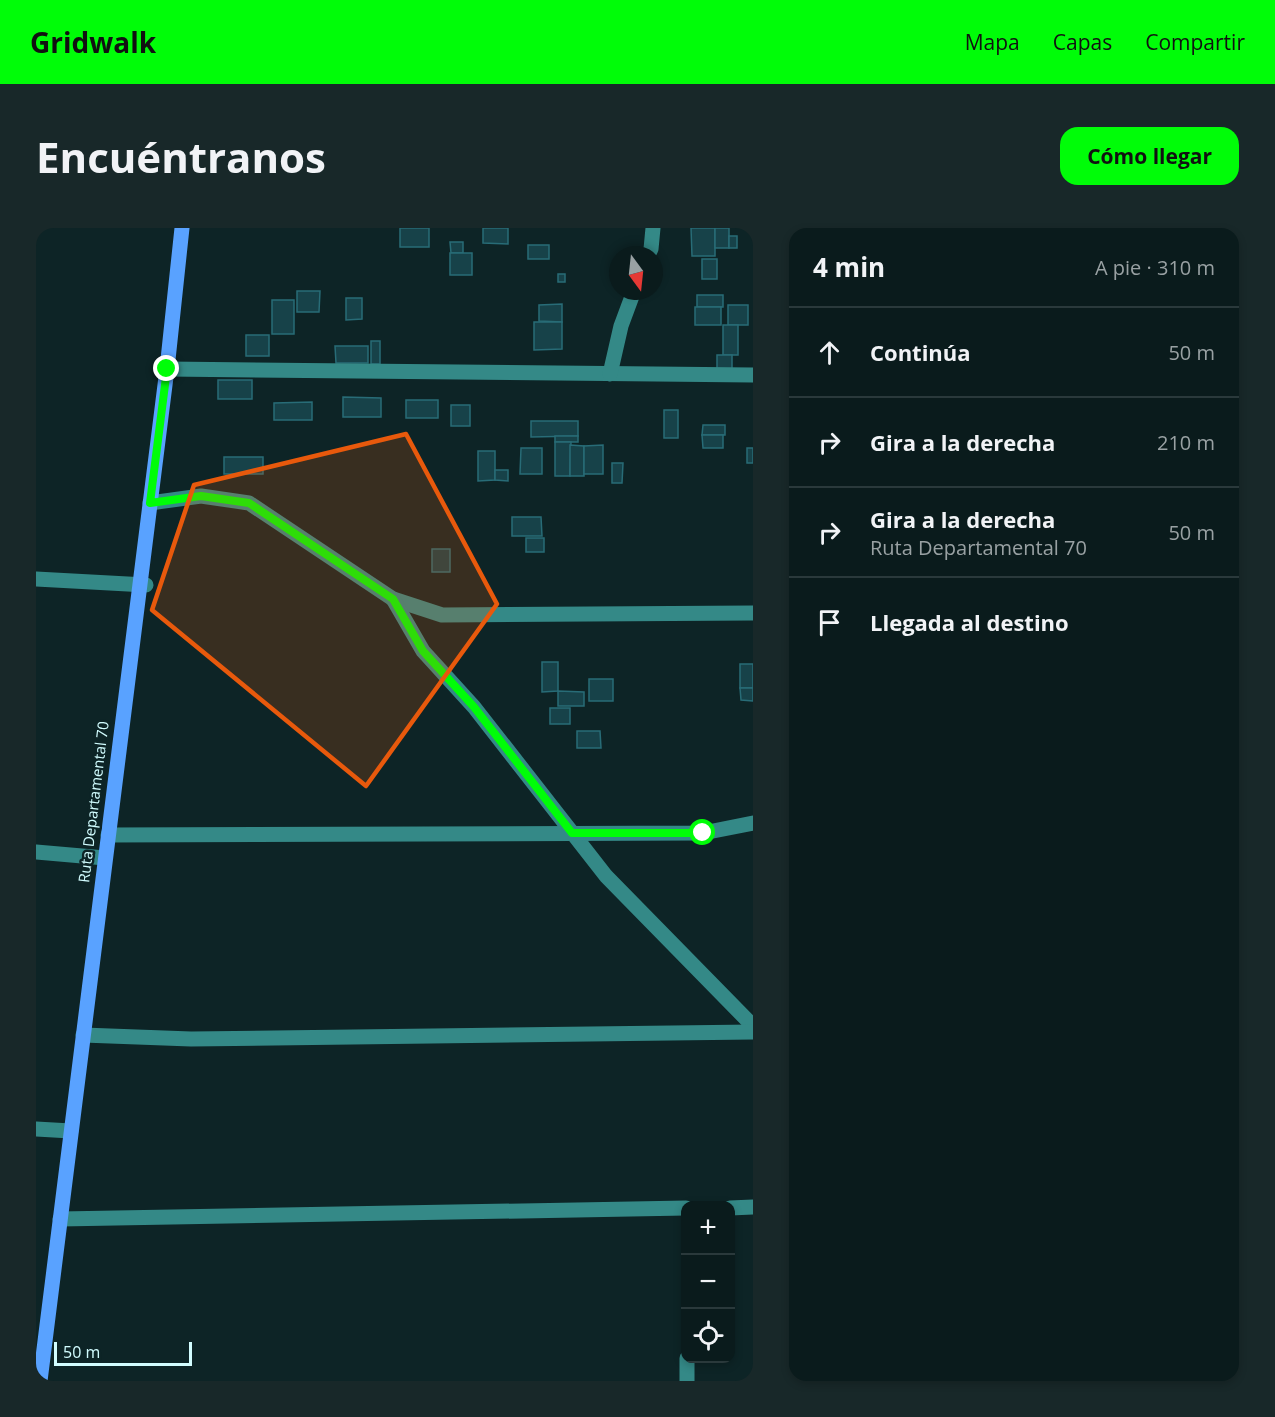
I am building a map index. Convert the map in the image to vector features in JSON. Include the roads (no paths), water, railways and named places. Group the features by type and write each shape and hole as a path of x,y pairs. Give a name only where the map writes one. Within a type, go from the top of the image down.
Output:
{"main road":[{"name":"Ruta Departamental 70","path":"39,1381 108,835 143,585 150,503 182,228"}],"street":[{"path":"651,246 653,228"},
{"path":"610,374 621,326 631,300"},
{"path":"167,369 753,375"},
{"path":"150,503 201,496 249,503 393,599 442,615 753,613"},
{"path":"36,579 143,585"},
{"path":"393,599 423,651 474,707 606,876 753,1026"},
{"path":"108,835 703,833 753,823"},
{"path":"36,852 105,858"},
{"path":"83,1035 191,1039 753,1032"},
{"path":"36,1129 71,1131"},
{"path":"735,1208 753,1207"},
{"path":"60,1219 681,1208"},
{"path":"687,1363 687,1381"}]}
